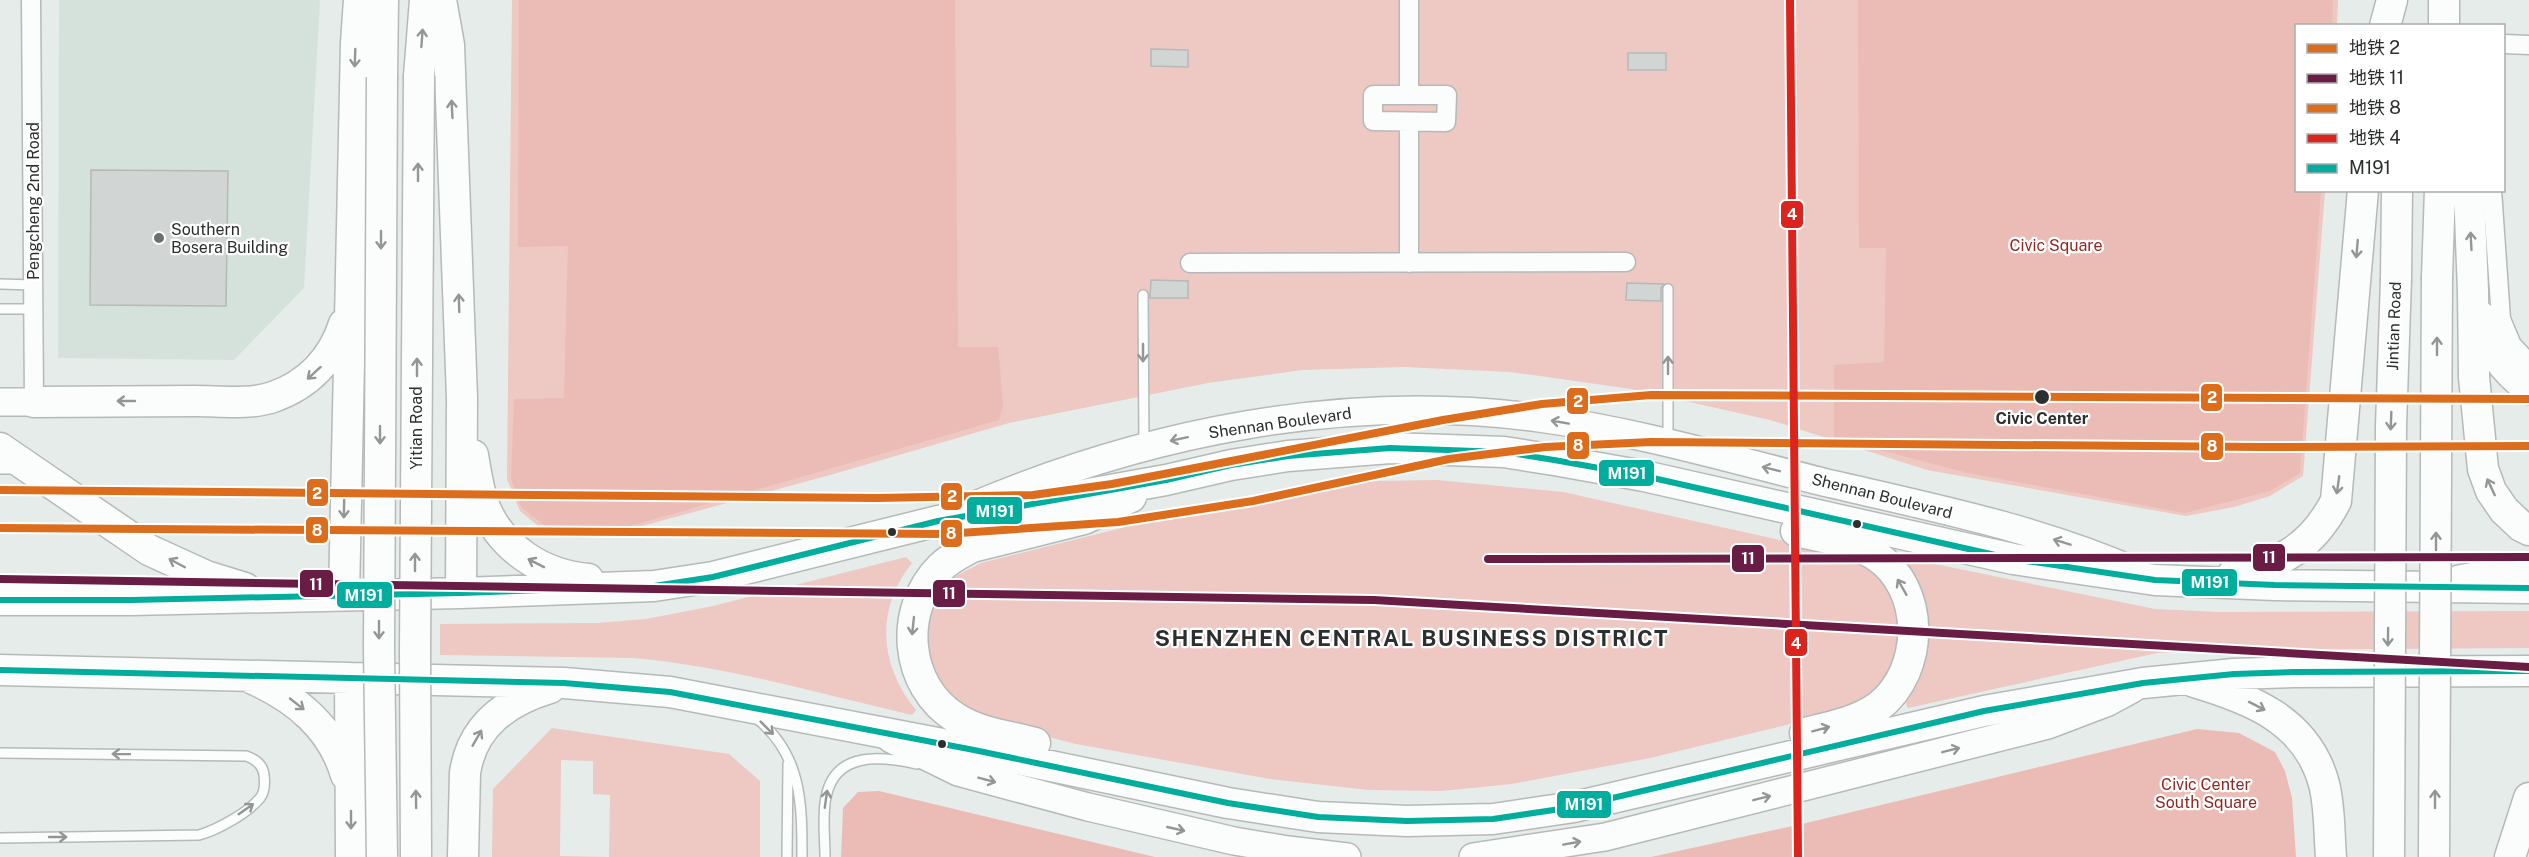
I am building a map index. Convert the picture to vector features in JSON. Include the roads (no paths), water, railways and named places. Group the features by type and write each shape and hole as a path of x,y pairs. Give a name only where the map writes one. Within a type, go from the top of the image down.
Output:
{"main road":[{"path":"344,595 349,304 359,0"},
{"path":"382,857 379,637 383,0"},
{"name":"Yitian Road","path":"416,857 419,76 425,0"},
{"path":"441,0 449,56 462,398 460,593"},
{"path":"2386,24 2392,0"},
{"path":"2397,0 2397,24"},
{"path":"2196,581 2255,570 2301,548 2324,524 2336,501 2363,192"},
{"name":"Jintian Road","path":"2389,857 2390,449 2397,192"},
{"path":"2434,857 2440,192"},
{"path":"2469,192 2474,377 2483,469 2491,490 2504,510 2521,526 2529,530"},
{"path":"2473,291 2494,353 2509,373 2529,389"},
{"path":"0,402 270,398 305,381 323,364 339,338 349,304"},
{"path":"462,398 484,506 502,537 514,549 530,561 578,578 654,586"},
{"name":"Shennan Boulevard","path":"938,521 1015,488 1144,446 1295,417 1374,410 1458,411 1542,418 1668,444 2017,528 2089,551 2155,580"},
{"path":"0,448 14,469 149,550 206,576 271,596"},
{"name":"Shennan Boulevard","path":"0,600 130,600 460,593 654,586 713,577 938,521 1288,456 1339,450 1389,448 1504,452 1644,476 2013,559 2155,580 2529,588"},
{"path":"1644,476 1690,498 1744,517 1835,540 1875,556 1898,580 1910,604 1912,617 1913,640 1907,665 1897,685 1880,705 1864,716 1843,723 1754,746 1712,763 1669,787"},
{"path":"1122,780 1073,753 974,727 956,719 936,700 922,681 912,650 913,622 925,587 940,567 955,555 972,547 1084,519 1166,480"},
{"path":"2413,587 2529,566"},
{"path":"0,670 564,683 670,692 1273,811 1329,818 1407,821 1493,819 1534,814 1669,787 1984,711 2143,683 2182,678 2293,672 2529,671"},
{"path":"0,692 44,670"},
{"path":"246,675 278,690 303,708 323,729 341,757 351,790"},
{"path":"350,678 351,857"},
{"path":"2182,678 2248,702 2286,722 2298,734 2317,762 2325,786 2331,857"},
{"path":"463,857 466,760 477,735 486,724 510,704 564,683"},
{"path":"1473,857 1583,841 1678,820 2048,725 2106,703 2143,683"},
{"path":"876,732 958,772 1173,828 1288,850 1347,857"},
{"path":"2510,857 2529,798"}],"street":[{"name":"Pengcheng 2nd Road","path":"31,0 34,402"},
{"path":"1409,0 1409,94"},
{"path":"2505,45 2529,45"},
{"path":"1373,94 1409,94 1446,94 1446,122 1373,121 1373,94"},
{"path":"1409,122 1409,263"},
{"path":"2492,192 2500,319 2512,345 2529,363"},
{"path":"1190,263 1626,262"}],"lane":[{"path":"0,284 33,285"},
{"path":"1668,289 1668,444"},
{"path":"1143,295 1144,446"},
{"path":"0,309 34,309"},
{"path":"739,705 774,736 788,759 797,782 802,805 802,857"},
{"path":"0,753 246,756 259,763 265,778 264,792 255,802 220,828 199,835 0,838"},
{"path":"825,857 825,799 829,783 838,771 853,762 871,758 908,762 958,772"},
{"path":"788,759 788,857"}],"metro line":[{"name":"4","path":"1790,0 1798,857"},
{"name":"2","path":"0,490 877,498 1033,495 1112,484 1443,420 1542,404 1651,395 2529,399"},
{"name":"8","path":"0,528 945,534 1118,522 1253,501 1449,459 1545,447 1651,442 2261,447 2529,446"},
{"name":"11","path":"1488,559 2529,557"},
{"name":"11","path":"0,579 1374,600 2529,667"}],"place":[{"name":"Southern Bosera Building","path":"159,238"},
{"name":"Civic Center","path":"2042,397"}],"district":[{"name":"SHENZHEN CENTRAL BUSINESS DISTRICT","path":"1412,638"}],"park label":[{"name":"Civic Square","path":"2056,245"},
{"name":"Civic Center South Square","path":"2206,793"}]}
